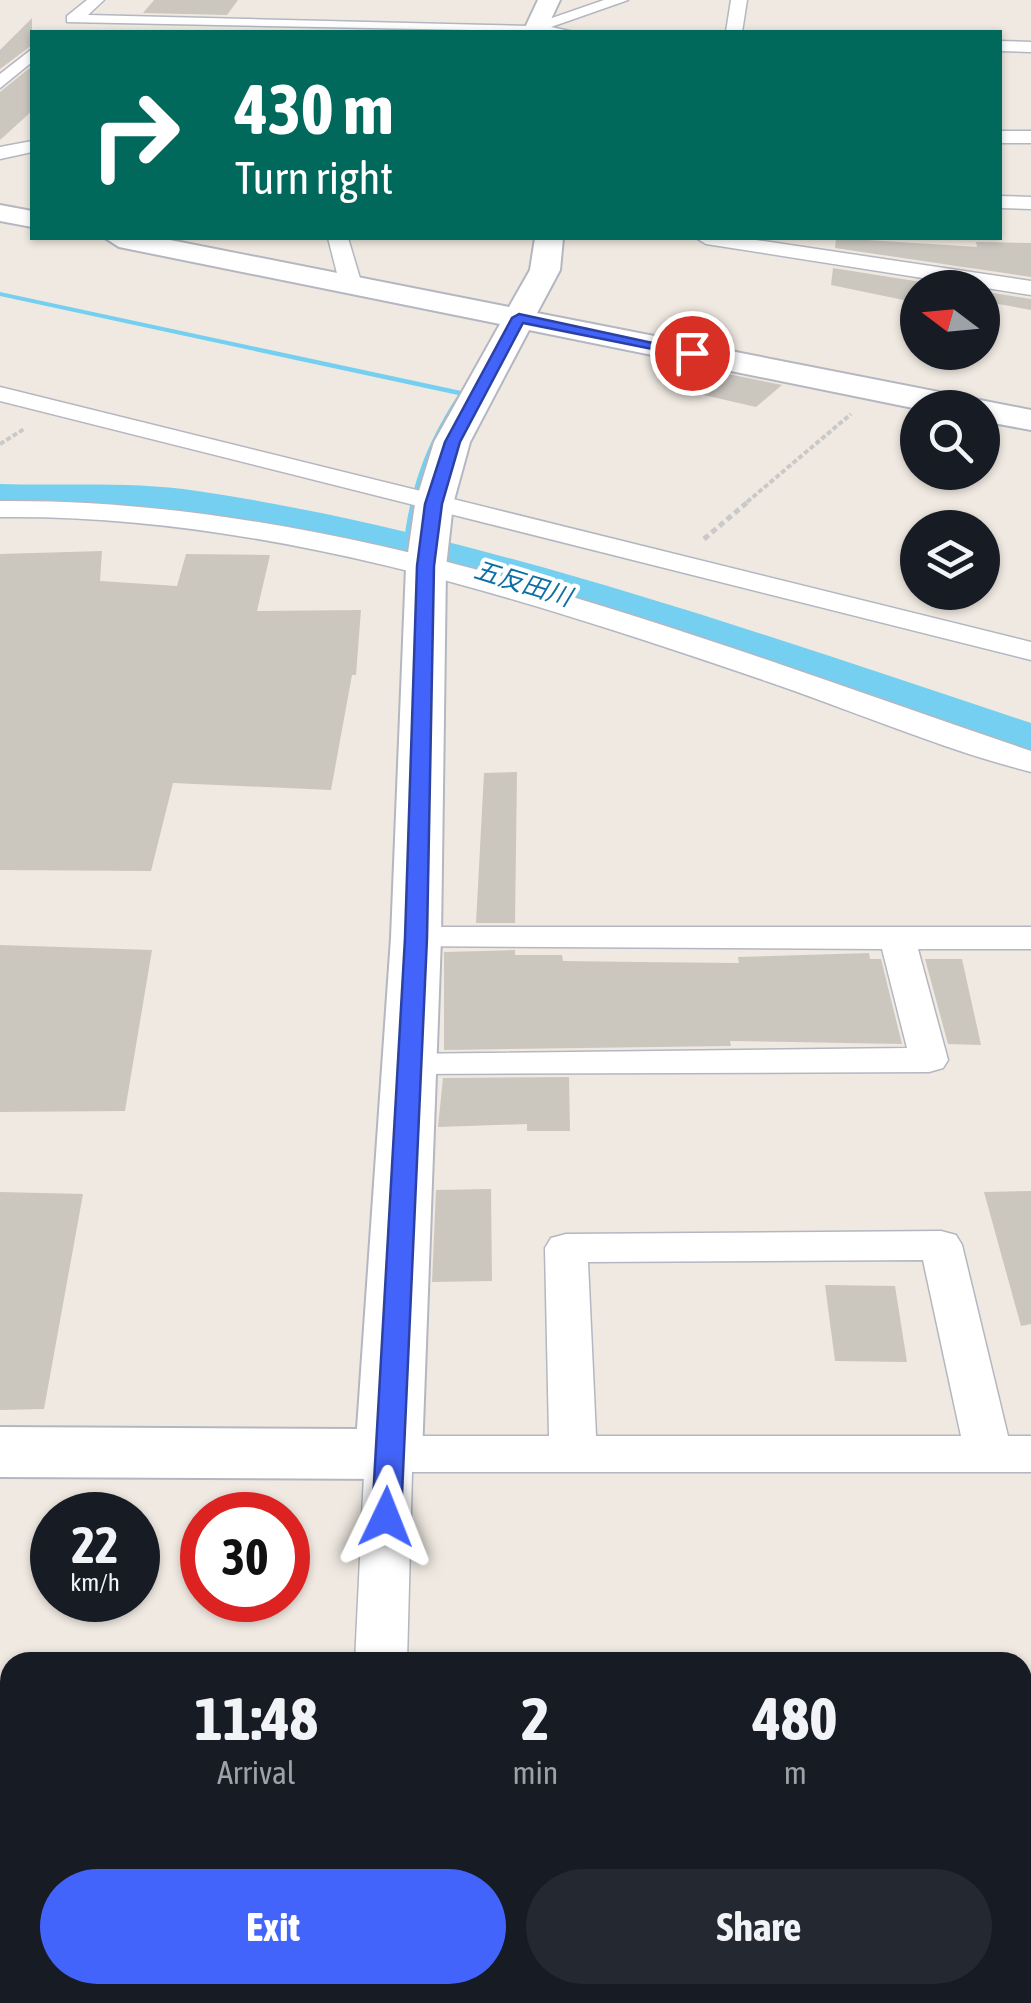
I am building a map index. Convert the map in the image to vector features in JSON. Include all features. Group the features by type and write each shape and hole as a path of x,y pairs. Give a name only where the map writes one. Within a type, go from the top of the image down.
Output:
{"street":[{"path":"59,30 96,0"},
{"path":"534,30 549,0"},
{"path":"536,30 620,0"},
{"path":"734,30 739,0"},
{"path":"398,5 418,30"},
{"path":"73,18 392,30"},
{"path":"1002,46 1031,47"},
{"path":"0,58 29,56"},
{"path":"0,83 29,56"},
{"path":"1002,136 1031,138"},
{"path":"0,154 30,147"},
{"path":"1002,202 1031,203"},
{"path":"0,212 30,219"},
{"path":"129,240 900,395"},
{"path":"339,240 350,284"},
{"path":"381,1652 416,938 428,557 420,500 545,270 550,240"},
{"path":"719,240 1031,288"},
{"path":"0,394 1031,651"},
{"path":"1000,414 1031,420"},
{"path":"0,510 190,519 428,557 1031,762"},
{"path":"416,938 1031,938"},
{"path":"409,1062 928,1060 897,938"},
{"path":"0,1452 388,1454 573,1454 1010,1454 941,1245 566,1248 573,1454"}],"path":[{"path":"675,565 878,391"}],"building":[{"path":"154,0 238,0 227,15 143,13"},
{"path":"32,18 30,46 0,69 0,50"},
{"path":"30,68 30,113 0,140 0,92"},
{"path":"836,240 977,247 976,242 1031,243 1031,277 835,248"},
{"path":"833,268 900,279 900,299 831,285"},
{"path":"1000,294 1031,299 1031,310 1000,304"},
{"path":"723,373 782,385 756,407 695,393"},
{"path":"102,551 100,581 177,586 186,554 270,555 257,611 361,610 356,675 352,675 331,790 173,783 151,871 0,870 0,554"},
{"path":"517,772 515,923 476,923 484,773"},
{"path":"0,945 152,950 125,1111 0,1112"},
{"path":"515,950 515,955 562,955 563,961 739,963 738,957 869,953 870,959 881,959 902,1044 730,1041 731,1046 444,1050 444,952"},
{"path":"925,959 962,959 981,1045 948,1044"},
{"path":"569,1077 570,1131 527,1131 527,1124 438,1127 443,1078"},
{"path":"491,1189 492,1281 432,1282 436,1190"},
{"path":"1031,1191 1031,1324 1021,1326 984,1192"},
{"path":"0,1192 83,1194 44,1409 0,1410"},
{"path":"825,1285 895,1286 907,1362 835,1361"}],"waterway":[{"path":"0,294 463,394 424,468 408,548"},
{"name":"五反田川","path":"0,500 194,506 408,548 769,656 1031,744"}],"route":[{"path":"386,1517 416,938 426,566 434,504 452,442 519,318 692,353"}]}
